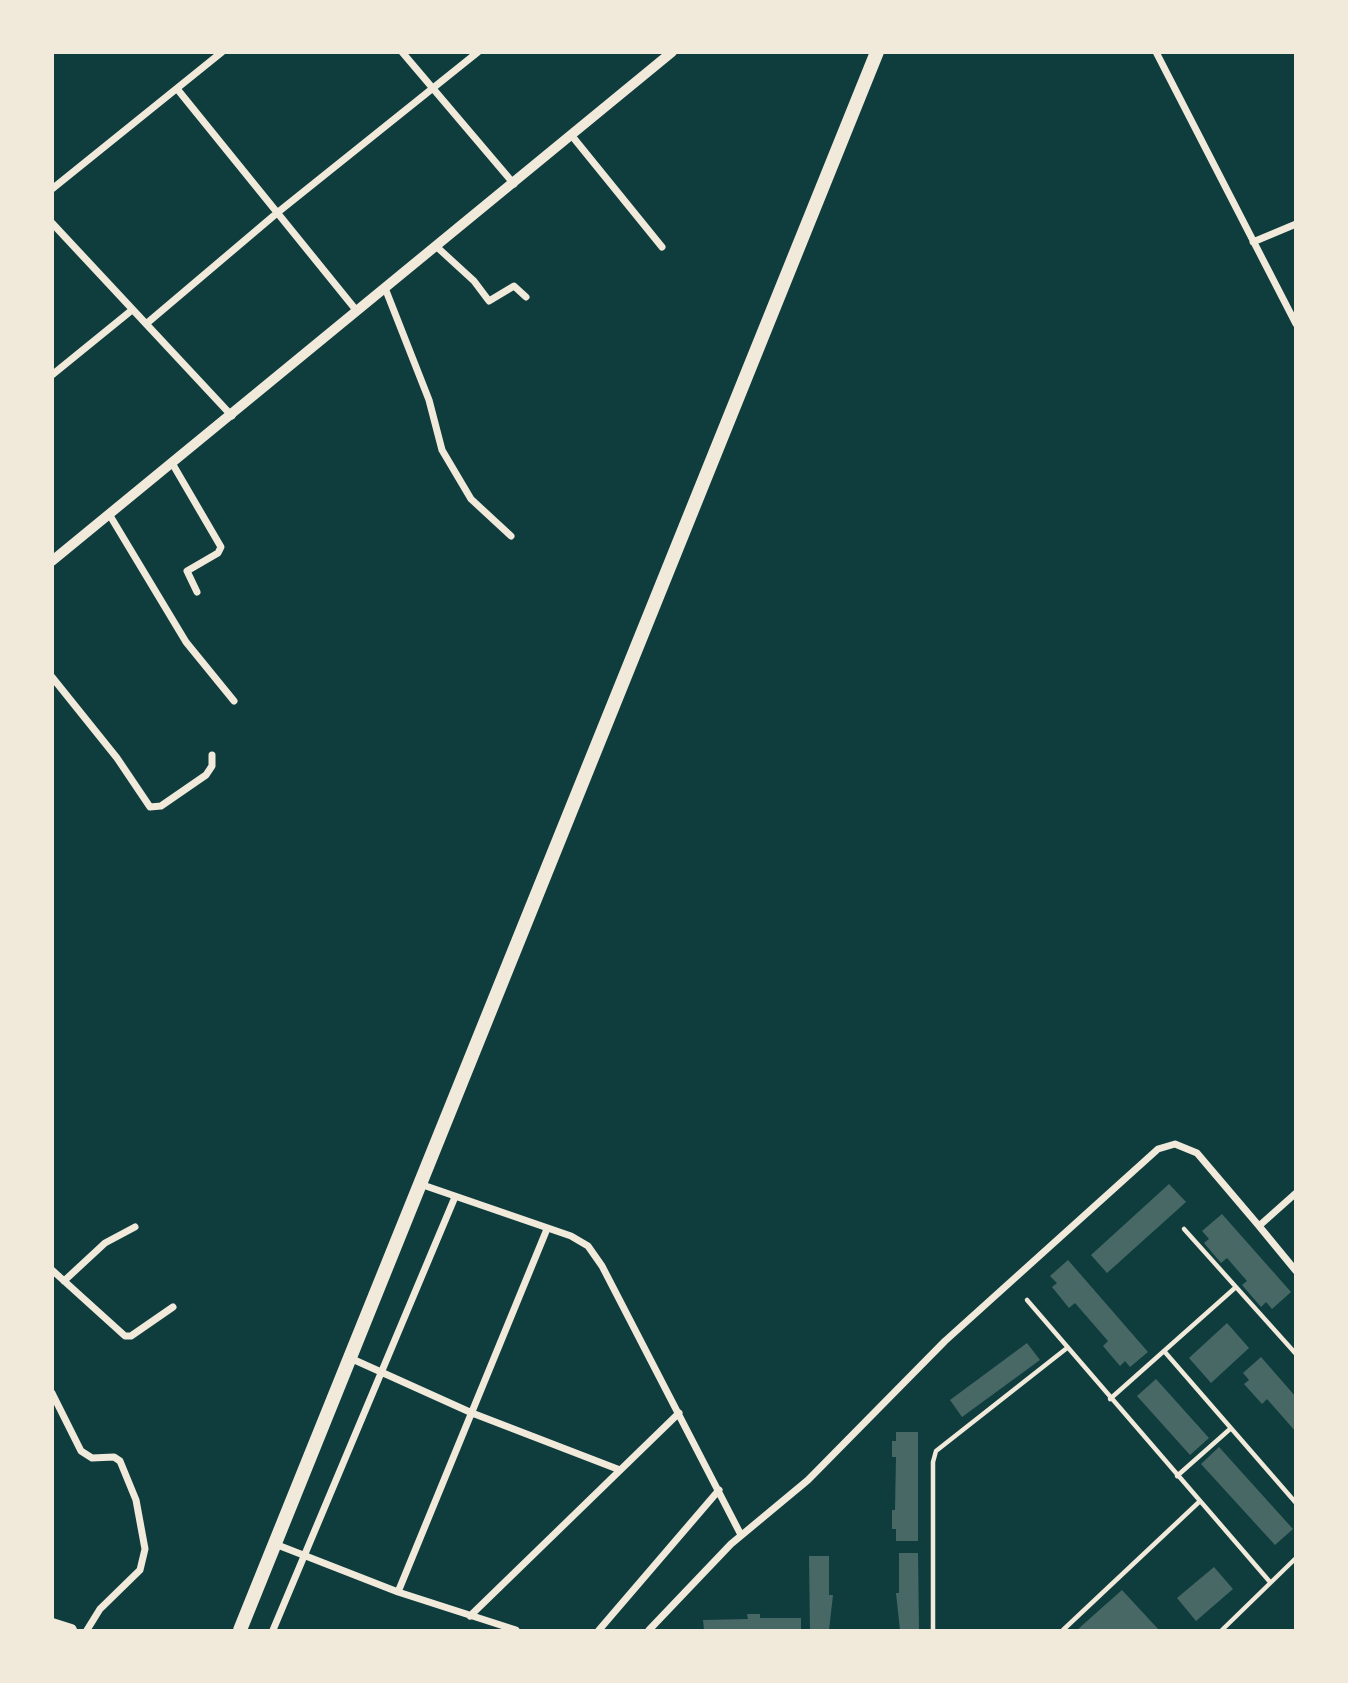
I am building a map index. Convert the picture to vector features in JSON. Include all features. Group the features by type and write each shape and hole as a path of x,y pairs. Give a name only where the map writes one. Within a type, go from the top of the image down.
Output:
{"main road":[{"path":"240,1630 877,52"},
{"path":"52,1624 71,1630"}],"street":[{"path":"52,189 222,52"},
{"path":"402,52 514,184"},
{"path":"146,324 278,213 478,52"},
{"path":"52,561 232,416 356,310 438,248 672,53"},
{"path":"1156,53 1296,324"},
{"path":"178,90 356,310"},
{"path":"572,136 662,247"},
{"path":"52,223 232,416"},
{"path":"1253,242 1296,224"},
{"path":"438,248 464,271 489,300 514,286 526,298"},
{"path":"385,289 429,400 442,450 471,499 511,536"},
{"path":"52,375 132,310"},
{"path":"172,463 221,547 218,553 187,571 197,592"},
{"path":"109,514 186,642 234,701"},
{"path":"52,677 117,758 150,807 161,806 206,775 212,766 212,755"},
{"path":"649,1630 741,1535 808,1480 945,1341 1158,1149 1182,1145 1196,1153 1296,1271"},
{"path":"420,1184 571,1236 588,1246 602,1266 741,1535"},
{"path":"1259,1226 1296,1193"},
{"path":"273,1630 455,1197"},
{"path":"64,1281 105,1243 135,1227"},
{"path":"398,1592 547,1229"},
{"path":"52,1270 125,1336 131,1336 173,1307"},
{"path":"350,1358 472,1412 620,1470"},
{"path":"52,1393 81,1451 92,1458 114,1457 120,1461 135,1500 145,1549 140,1570 100,1609 87,1630"},
{"path":"470,1616 679,1413"},
{"path":"599,1630 719,1490"},
{"path":"275,1544 398,1592 516,1630"}],"lane":[{"path":"1184,1229 1296,1354"},
{"path":"1110,1399 1236,1287"},
{"path":"1027,1300 1270,1582"},
{"path":"933,1630 933,1462 936,1451 1067,1348"},
{"path":"1164,1350 1296,1503"},
{"path":"1177,1476 1230,1429"},
{"path":"1063,1630 1199,1502"},
{"path":"1222,1630 1296,1559"}],"building":[{"path":"1169,1184 1186,1202 1107,1273 1091,1255"},
{"path":"1222,1214 1291,1292 1272,1309 1266,1302 1261,1307 1242,1285 1247,1281 1227,1258 1221,1263 1204,1243 1209,1239 1202,1231"},
{"path":"1068,1260 1148,1352 1130,1367 1125,1361 1120,1366 1103,1346 1108,1341 1075,1303 1069,1308 1052,1287 1057,1283 1050,1276"},
{"path":"1227,1323 1249,1348 1211,1383 1189,1358"},
{"path":"1027,1343 1040,1360 962,1417 950,1400"},
{"path":"1261,1357 1296,1397 1296,1432 1267,1399 1262,1404 1244,1384 1249,1380 1243,1373"},
{"path":"1156,1379 1209,1438 1190,1455 1137,1396"},
{"path":"896,1432 918,1432 918,1541 896,1541 896,1529 892,1529 896,1457 892,1457 892,1441 896,1441"},
{"path":"1219,1447 1293,1529 1275,1545 1201,1464"},
{"path":"899,1553 918,1553 919,1630 900,1630 896,1593 899,1593"},
{"path":"809,1556 829,1556 829,1595 833,1595 829,1630 810,1630"},
{"path":"1214,1567 1233,1589 1196,1621 1177,1598"},
{"path":"1122,1590 1159,1630 1077,1630 1105,1605"},
{"path":"747,1614 760,1614 760,1618 801,1618 801,1630 704,1630 703,1620 748,1619"}]}
